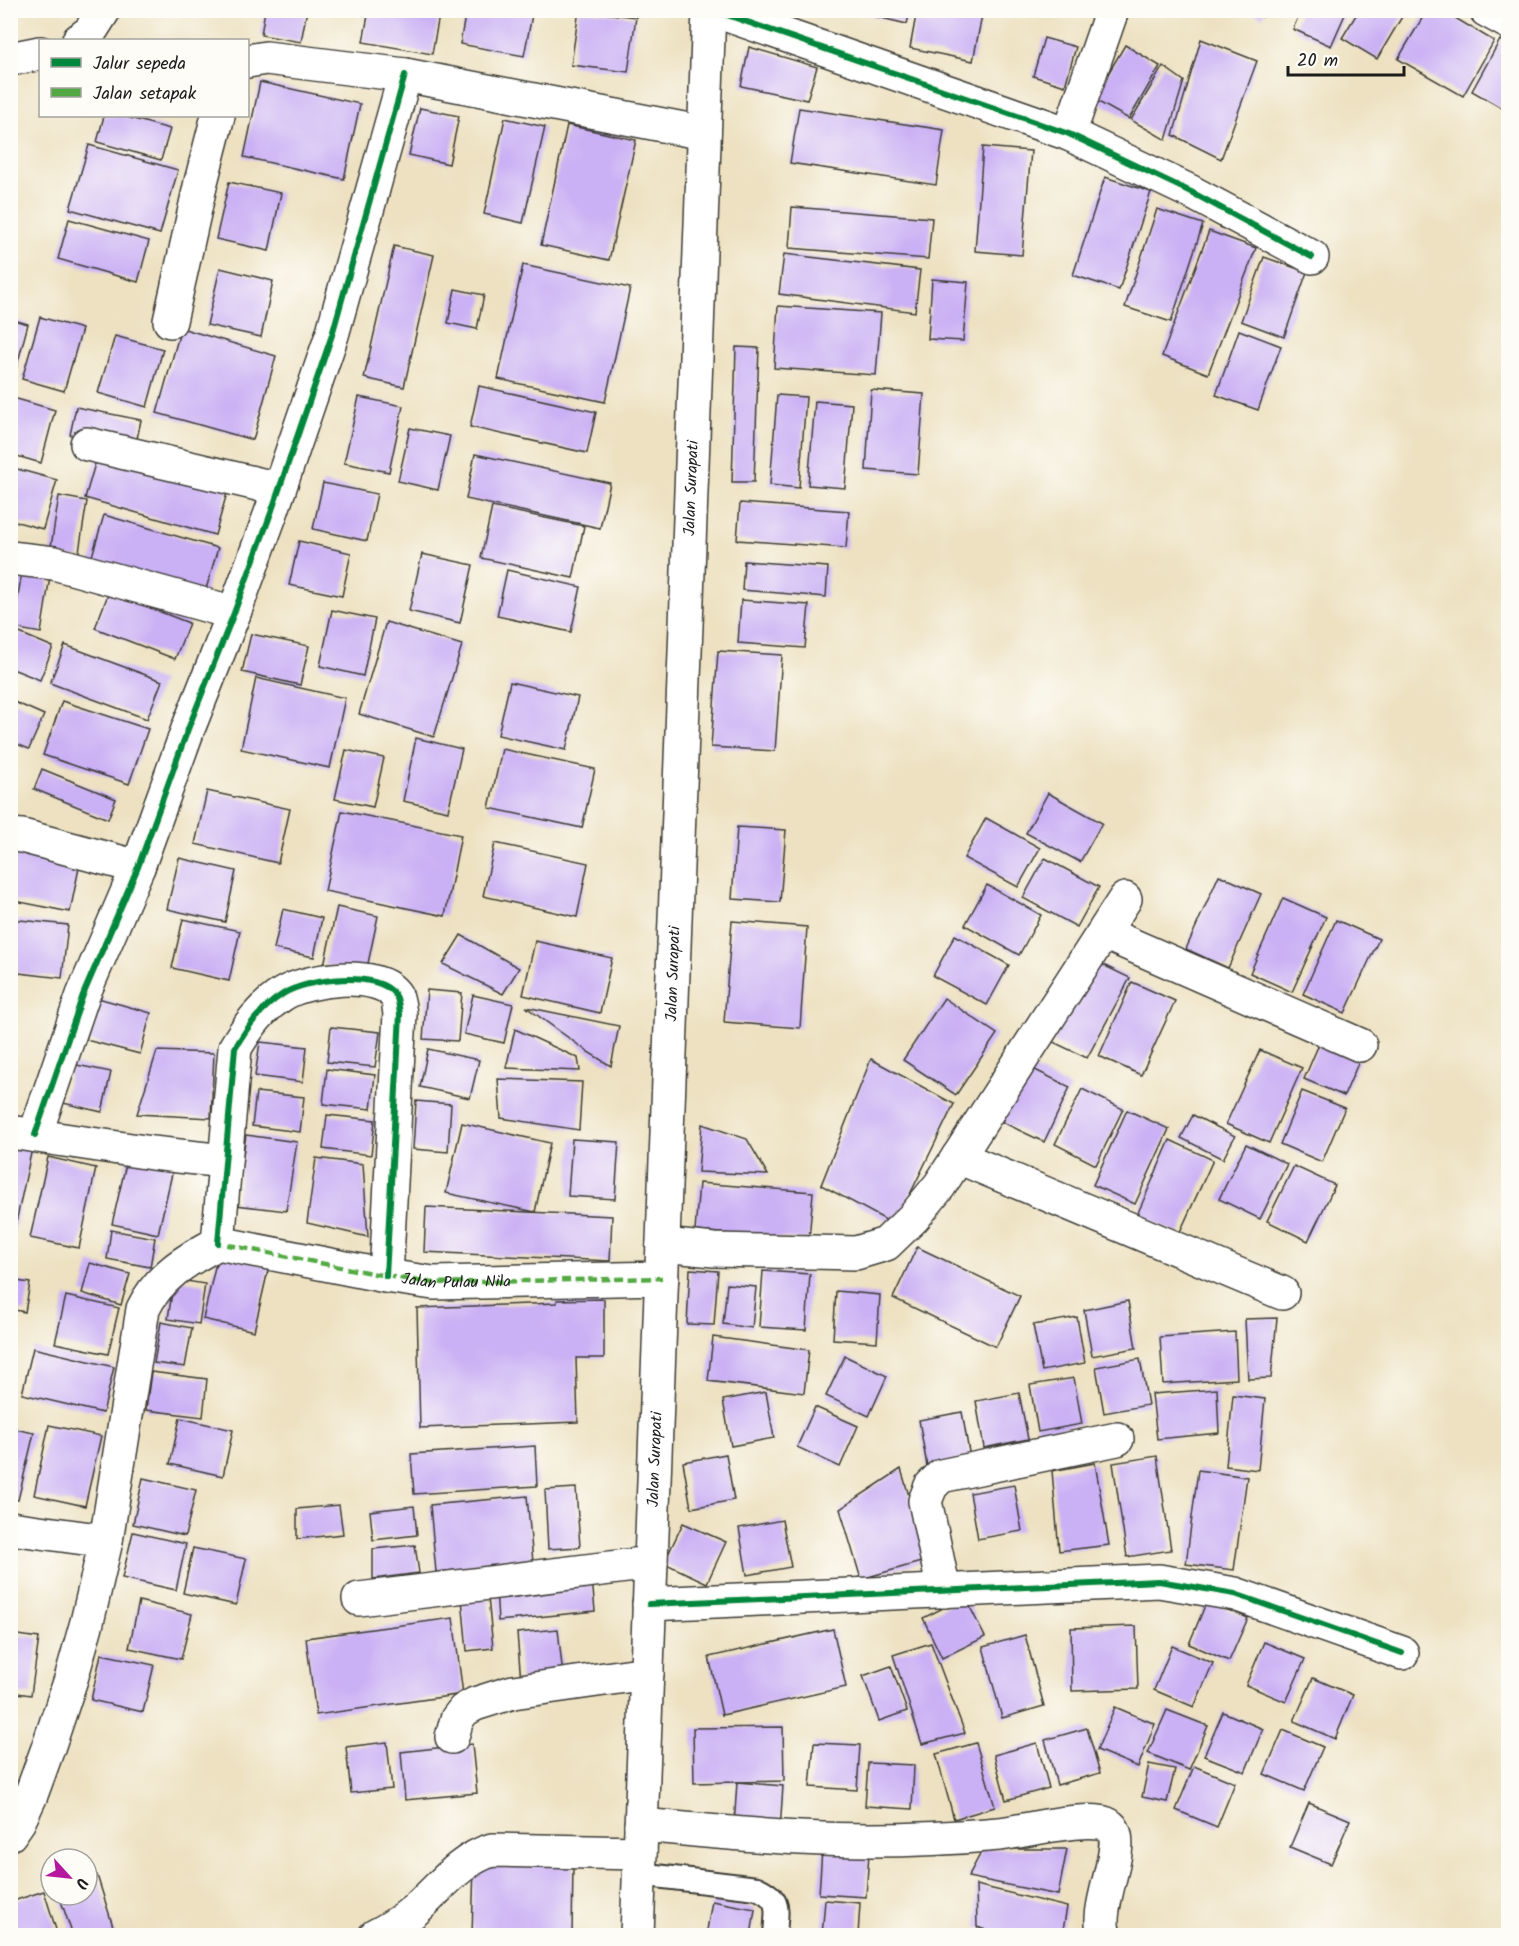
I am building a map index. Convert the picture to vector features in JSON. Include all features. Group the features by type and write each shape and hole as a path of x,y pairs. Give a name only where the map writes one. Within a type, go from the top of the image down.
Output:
{"main road":[{"path":"80,39 90,32 104,10"},
{"path":"711,10 1069,134 1191,192 1312,257"},
{"name":"Jalan Surapati","path":"637,1935 704,132 711,10"},
{"path":"1069,134 1112,10"},
{"path":"1486,10 1509,22"},
{"path":"10,59 39,53"},
{"path":"249,61 266,57 405,75 568,108 704,132"},
{"path":"225,1161 23,1134 138,867 279,489 332,335 405,75"},
{"path":"170,321 218,117"},
{"path":"87,444 279,489"},
{"path":"10,558 54,563 234,613"},
{"path":"10,835 22,836 138,867"},
{"path":"663,1245 714,1250 856,1253 886,1244 914,1217 940,1185 1125,900"},
{"path":"1104,933 1360,1045"},
{"path":"10,1834 31,1795 71,1679 106,1541 143,1309 151,1292 165,1278 183,1263 218,1243 235,1048 250,1023 264,1008 285,992 313,982 357,979 380,984 397,997 400,1014 386,1276"},
{"path":"958,1157 1282,1293"},
{"name":"Jalan Pulau Nila","path":"218,1243 433,1283 662,1278"},
{"path":"944,1591 925,1501 931,1486 941,1476 1117,1439"},
{"path":"10,1528 106,1541"},
{"path":"359,1599 651,1563"},
{"path":"649,1604 1159,1581 1235,1594 1402,1653"},
{"path":"452,1737 457,1719 464,1710 475,1704 513,1692 647,1673"},
{"path":"375,1935 385,1931 414,1911 464,1862 492,1850 640,1851 801,1838 920,1840 1001,1833 1084,1821 1098,1821 1110,1826 1116,1835 1114,1858 1101,1917 1102,1930 1105,1935"}],"lane":[{"path":"640,1851 770,1894 776,1903 775,1935"}],"building":[{"path":"265,10 307,10 301,42 261,35"},
{"path":"369,10 440,10 432,54 363,42"},
{"path":"466,10 533,10 524,56 460,44"},
{"path":"579,10 636,17 628,72 571,65"},
{"path":"848,10 910,10 907,24"},
{"path":"917,10 983,10 973,61 910,48"},
{"path":"1250,10 1266,10 1262,17"},
{"path":"1301,10 1347,10 1331,46 1293,29"},
{"path":"1359,10 1406,10 1377,59 1342,38"},
{"path":"1427,10 1442,10 1494,41 1463,96 1398,59"},
{"path":"1044,38 1076,47 1065,86 1033,76"},
{"path":"1201,39 1257,61 1221,159 1173,135"},
{"path":"1500,40 1508,45 1508,104 1505,110 1472,91"},
{"path":"1125,45 1160,66 1129,119 1093,99"},
{"path":"749,47 817,67 807,100 741,86"},
{"path":"1163,66 1184,81 1166,140 1131,120"},
{"path":"260,82 360,104 344,179 244,157"},
{"path":"420,108 459,116 449,164 409,155"},
{"path":"799,108 944,130 936,185 790,163"},
{"path":"104,117 127,117 170,129 161,160 97,142"},
{"path":"505,118 545,127 523,223 484,214"},
{"path":"567,125 636,140 609,260 541,245"},
{"path":"89,145 178,170 160,234 70,209"},
{"path":"983,147 1031,151 1022,255 975,251"},
{"path":"1105,177 1151,192 1119,290 1073,275"},
{"path":"229,182 281,193 269,251 216,239"},
{"path":"792,207 932,218 928,259 789,248"},
{"path":"1157,209 1203,224 1171,322 1125,307"},
{"path":"69,219 149,241 138,282 58,259"},
{"path":"1209,231 1256,248 1208,374 1162,356"},
{"path":"394,246 434,255 404,387 364,378"},
{"path":"784,254 920,270 915,312 779,294"},
{"path":"1264,257 1307,272 1284,337 1241,321"},
{"path":"523,265 630,288 605,402 498,379"},
{"path":"220,268 273,281 261,337 207,325"},
{"path":"932,279 968,282 963,341 928,339"},
{"path":"455,289 484,295 477,329 448,323"},
{"path":"778,306 881,313 876,375 774,368"},
{"path":"40,317 82,329 64,391 22,379"},
{"path":"10,319 28,324 11,388 10,388"},
{"path":"181,328 276,356 253,440 157,413"},
{"path":"1239,330 1281,346 1258,410 1216,395"},
{"path":"115,336 163,349 147,407 98,393"},
{"path":"736,347 759,348 754,482 732,482"},
{"path":"479,386 596,412 587,453 470,427"},
{"path":"871,390 924,394 918,474 866,470"},
{"path":"777,395 806,397 799,488 770,485"},
{"path":"10,397 55,410 41,463 10,454"},
{"path":"359,397 403,406 389,472 344,463"},
{"path":"815,401 852,404 845,488 808,485"},
{"path":"76,407 141,420 135,448 70,435"},
{"path":"410,428 450,436 438,490 398,481"},
{"path":"99,450 229,486 215,535 85,498"},
{"path":"475,454 610,483 600,528 466,499"},
{"path":"10,467 57,480 43,529 10,520"},
{"path":"323,483 377,494 367,541 313,529"},
{"path":"59,496 87,501 78,558 50,553"},
{"path":"740,503 849,511 846,548 737,540"},
{"path":"492,507 584,526 573,578 481,558"},
{"path":"104,515 218,548 204,596 90,563"},
{"path":"299,541 351,553 342,596 289,585"},
{"path":"422,554 473,565 460,623 409,611"},
{"path":"744,561 828,567 826,597 742,590"},
{"path":"507,570 581,587 571,632 497,616"},
{"path":"22,571 50,576 41,633 13,628"},
{"path":"109,592 189,623 175,659 95,628"},
{"path":"741,600 809,605 805,648 738,643"},
{"path":"332,610 375,619 363,676 320,666"},
{"path":"386,622 462,645 434,737 359,714"},
{"path":"10,629 53,647 40,680 10,668"},
{"path":"251,634 309,646 300,685 242,672"},
{"path":"65,645 162,681 147,719 50,683"},
{"path":"718,651 782,655 775,751 711,747"},
{"path":"256,678 345,698 330,768 241,749"},
{"path":"510,682 578,697 566,750 498,735"},
{"path":"10,700 44,715 29,749 10,741"},
{"path":"62,701 148,729 129,784 43,755"},
{"path":"416,738 462,749 448,811 403,801"},
{"path":"502,749 595,769 582,828 489,808"},
{"path":"346,750 384,758 373,807 335,799"},
{"path":"42,769 116,799 108,819 34,789"},
{"path":"207,791 290,809 278,863 195,844"},
{"path":"1048,793 1102,823 1080,862 1026,833"},
{"path":"342,811 461,835 445,916 325,891"},
{"path":"986,818 1040,848 1018,887 964,858"},
{"path":"737,827 786,830 780,902 732,899"},
{"path":"495,843 588,863 577,917 483,896"},
{"path":"10,849 80,863 70,912 10,900"},
{"path":"179,858 236,871 225,922 167,909"},
{"path":"1045,858 1099,887 1077,927 1023,898"},
{"path":"1219,875 1261,894 1228,968 1186,949"},
{"path":"987,885 1041,915 1019,955 965,925"},
{"path":"1283,898 1326,917 1292,992 1250,973"},
{"path":"337,907 378,916 366,973 324,965"},
{"path":"283,909 322,918 314,957 274,949"},
{"path":"10,919 68,925 62,978 10,972"},
{"path":"183,919 240,931 229,981 172,968"},
{"path":"1336,920 1379,939 1345,1013 1303,994"},
{"path":"732,921 807,927 800,1028 724,1022"},
{"path":"461,935 519,968 503,994 443,964"},
{"path":"955,935 1009,965 987,1005 933,976"},
{"path":"535,941 612,958 600,1013 523,995"},
{"path":"1097,962 1130,978 1087,1058 1053,1042"},
{"path":"1132,982 1175,1001 1141,1075 1099,1056"},
{"path":"427,990 462,993 458,1041 423,1039"},
{"path":"473,995 513,1004 504,1043 464,1034"},
{"path":"98,998 151,1013 140,1054 86,1040"},
{"path":"944,998 997,1034 956,1095 903,1060"},
{"path":"526,1007 619,1026 611,1066 588,1052"},
{"path":"331,1027 380,1032 375,1067 327,1062"},
{"path":"515,1029 578,1058 580,1071 506,1068"},
{"path":"260,1042 307,1047 303,1082 255,1076"},
{"path":"1319,1044 1359,1061 1344,1096 1304,1079"},
{"path":"428,1049 479,1060 470,1098 420,1087"},
{"path":"1260,1050 1302,1068 1269,1143 1226,1124"},
{"path":"157,1051 214,1053 211,1118 137,1114"},
{"path":"871,1059 954,1104 895,1225 821,1185"},
{"path":"72,1064 111,1072 102,1112 63,1103"},
{"path":"1029,1067 1070,1087 1044,1142 1002,1122"},
{"path":"327,1069 375,1075 371,1109 323,1104"},
{"path":"498,1079 582,1082 579,1130 501,1118"},
{"path":"1082,1089 1123,1109 1096,1165 1055,1144"},
{"path":"1302,1091 1345,1108 1322,1162 1280,1144"},
{"path":"256,1092 304,1097 300,1132 252,1126"},
{"path":"416,1101 451,1104 448,1152 413,1149"},
{"path":"1127,1110 1169,1129 1135,1204 1093,1185"},
{"path":"327,1115 375,1120 371,1155 323,1149"},
{"path":"1193,1115 1235,1136 1223,1159 1181,1138"},
{"path":"462,1123 550,1143 535,1212 446,1193"},
{"path":"702,1124 747,1139 768,1175 698,1172"},
{"path":"246,1135 297,1142 286,1211 236,1205"},
{"path":"10,1139 33,1144 14,1232 10,1232"},
{"path":"572,1139 619,1142 615,1199 568,1196"},
{"path":"1170,1140 1213,1160 1179,1234 1137,1215"},
{"path":"1246,1144 1287,1164 1260,1219 1219,1199"},
{"path":"128,1155 174,1165 158,1234 112,1224"},
{"path":"48,1157 96,1168 79,1248 30,1238"},
{"path":"316,1158 363,1164 368,1237 307,1223"},
{"path":"1294,1166 1335,1185 1308,1241 1267,1221"},
{"path":"699,1183 813,1192 809,1240 695,1231"},
{"path":"426,1207 612,1216 610,1261 424,1252"},
{"path":"111,1230 155,1238 150,1267 107,1259"},
{"path":"917,1247 1020,1296 996,1347 893,1298"},
{"path":"218,1254 269,1266 254,1331 203,1319"},
{"path":"90,1263 130,1274 121,1305 82,1293"},
{"path":"690,1269 718,1271 714,1325 687,1324"},
{"path":"763,1271 810,1274 806,1330 759,1327"},
{"path":"174,1279 205,1284 199,1324 168,1319"},
{"path":"10,1280 30,1283 25,1312 10,1309"},
{"path":"727,1284 756,1287 752,1328 723,1324"},
{"path":"836,1291 880,1295 877,1342 833,1339"},
{"path":"66,1296 119,1308 108,1354 55,1343"},
{"path":"604,1299 604,1358 576,1358 578,1422 420,1428 417,1308"},
{"path":"1128,1301 1136,1348 1092,1356 1084,1310"},
{"path":"1077,1317 1085,1363 1042,1371 1033,1325"},
{"path":"1277,1318 1271,1378 1248,1379 1245,1319"},
{"path":"161,1322 192,1328 185,1367 154,1363"},
{"path":"1235,1332 1237,1379 1163,1384 1160,1337"},
{"path":"713,1337 809,1350 804,1393 708,1381"},
{"path":"33,1348 114,1367 103,1413 22,1394"},
{"path":"845,1356 887,1376 869,1416 826,1396"},
{"path":"1140,1359 1148,1405 1104,1413 1096,1367"},
{"path":"151,1372 207,1379 203,1417 146,1410"},
{"path":"1074,1378 1082,1424 1038,1432 1030,1385"},
{"path":"1217,1389 1219,1433 1157,1439 1152,1394"},
{"path":"766,1392 774,1438 731,1446 723,1400"},
{"path":"1019,1393 1028,1439 984,1448 976,1401"},
{"path":"1233,1395 1265,1399 1258,1470 1226,1466"},
{"path":"815,1407 858,1426 840,1467 797,1447"},
{"path":"962,1412 970,1458 927,1466 919,1420"},
{"path":"180,1418 233,1430 223,1476 170,1464"},
{"path":"49,1425 101,1436 85,1506 34,1495"},
{"path":"10,1428 34,1433 18,1500 10,1498"},
{"path":"535,1446 537,1486 414,1494 411,1454"},
{"path":"726,1454 734,1500 691,1508 683,1462"},
{"path":"1157,1456 1171,1550 1127,1557 1113,1463"},
{"path":"1095,1463 1109,1545 1059,1551 1052,1471"},
{"path":"901,1469 928,1560 861,1579 840,1509"},
{"path":"1198,1470 1247,1477 1234,1570 1186,1564"},
{"path":"143,1478 196,1490 185,1536 133,1524"},
{"path":"1014,1485 1022,1531 978,1539 970,1493"},
{"path":"576,1488 580,1547 548,1549 545,1490"},
{"path":"527,1496 533,1562 436,1572 430,1505"},
{"path":"339,1505 343,1534 297,1539 297,1509"},
{"path":"414,1506 417,1535 373,1540 370,1511"},
{"path":"782,1520 791,1567 747,1575 739,1528"},
{"path":"683,1523 726,1542 707,1583 664,1563"},
{"path":"133,1532 186,1544 176,1590 122,1578"},
{"path":"415,1545 419,1573 373,1579 373,1549"},
{"path":"193,1548 246,1559 236,1605 183,1593"},
{"path":"592,1579 595,1611 498,1621 496,1588"},
{"path":"488,1597 493,1648 467,1651 462,1599"},
{"path":"965,1597 985,1637 942,1658 923,1618"},
{"path":"139,1601 192,1614 181,1659 129,1648"},
{"path":"1207,1601 1248,1618 1229,1661 1189,1644"},
{"path":"453,1618 463,1694 316,1715 306,1638"},
{"path":"1136,1626 1138,1689 1072,1691 1071,1628"},
{"path":"558,1629 563,1676 521,1681 517,1633"},
{"path":"833,1629 846,1687 722,1715 709,1657"},
{"path":"10,1634 39,1638 31,1695 10,1692"},
{"path":"1025,1635 1044,1706 1002,1718 983,1647"},
{"path":"1264,1642 1305,1659 1286,1702 1246,1685"},
{"path":"931,1643 965,1733 922,1744 893,1655"},
{"path":"1172,1646 1213,1663 1194,1707 1154,1690"},
{"path":"101,1654 154,1665 143,1712 91,1700"},
{"path":"891,1666 907,1711 879,1721 863,1676"},
{"path":"1313,1678 1353,1695 1335,1739 1294,1721"},
{"path":"1115,1707 1155,1724 1138,1767 1097,1750"},
{"path":"1167,1710 1208,1726 1189,1770 1148,1753"},
{"path":"1223,1712 1263,1729 1245,1772 1204,1756"},
{"path":"783,1727 784,1781 694,1783 693,1728"},
{"path":"1087,1728 1100,1773 1057,1785 1045,1740"},
{"path":"1283,1730 1323,1747 1304,1791 1264,1774"},
{"path":"387,1742 392,1789 351,1793 346,1747"},
{"path":"814,1743 860,1745 857,1790 810,1787"},
{"path":"976,1743 995,1807 954,1819 936,1754"},
{"path":"1037,1743 1049,1788 1006,1800 994,1755"},
{"path":"472,1744 477,1793 405,1800 401,1752"},
{"path":"868,1763 914,1765 912,1809 865,1806"},
{"path":"1149,1764 1175,1769 1167,1802 1142,1797"},
{"path":"1194,1766 1235,1783 1217,1827 1176,1810"},
{"path":"737,1782 783,1786 780,1830 734,1827"},
{"path":"1309,1803 1350,1820 1331,1864 1290,1847"},
{"path":"983,1849 1067,1849 1058,1895 968,1877"},
{"path":"822,1850 869,1853 866,1897 819,1894"},
{"path":"474,1863 573,1864 572,1936 472,1936"},
{"path":"99,1881 116,1936 73,1936 63,1907 99,1907"},
{"path":"976,1885 1067,1907 1062,1936 1003,1936 977,1927"},
{"path":"39,1893 39,1907 49,1907 58,1936 17,1936 10,1915 10,1902"},
{"path":"825,1900 860,1903 858,1936 822,1936"},
{"path":"712,1901 755,1909 751,1936 706,1936"}],"marked path":[{"path":"219,1239 218,1243 433,1283 662,1278"}],"cycle path":[{"path":"713,10 1069,134 1191,192 1312,257"},
{"path":"35,1135 83,995 138,867 271,513 332,335 405,75"},
{"path":"218,1243 235,1048 262,1011 283,994 308,984 325,981 342,979 375,982 396,996 400,1014 386,1276"},
{"path":"649,1604 1159,1581 1235,1594 1402,1653"}]}
